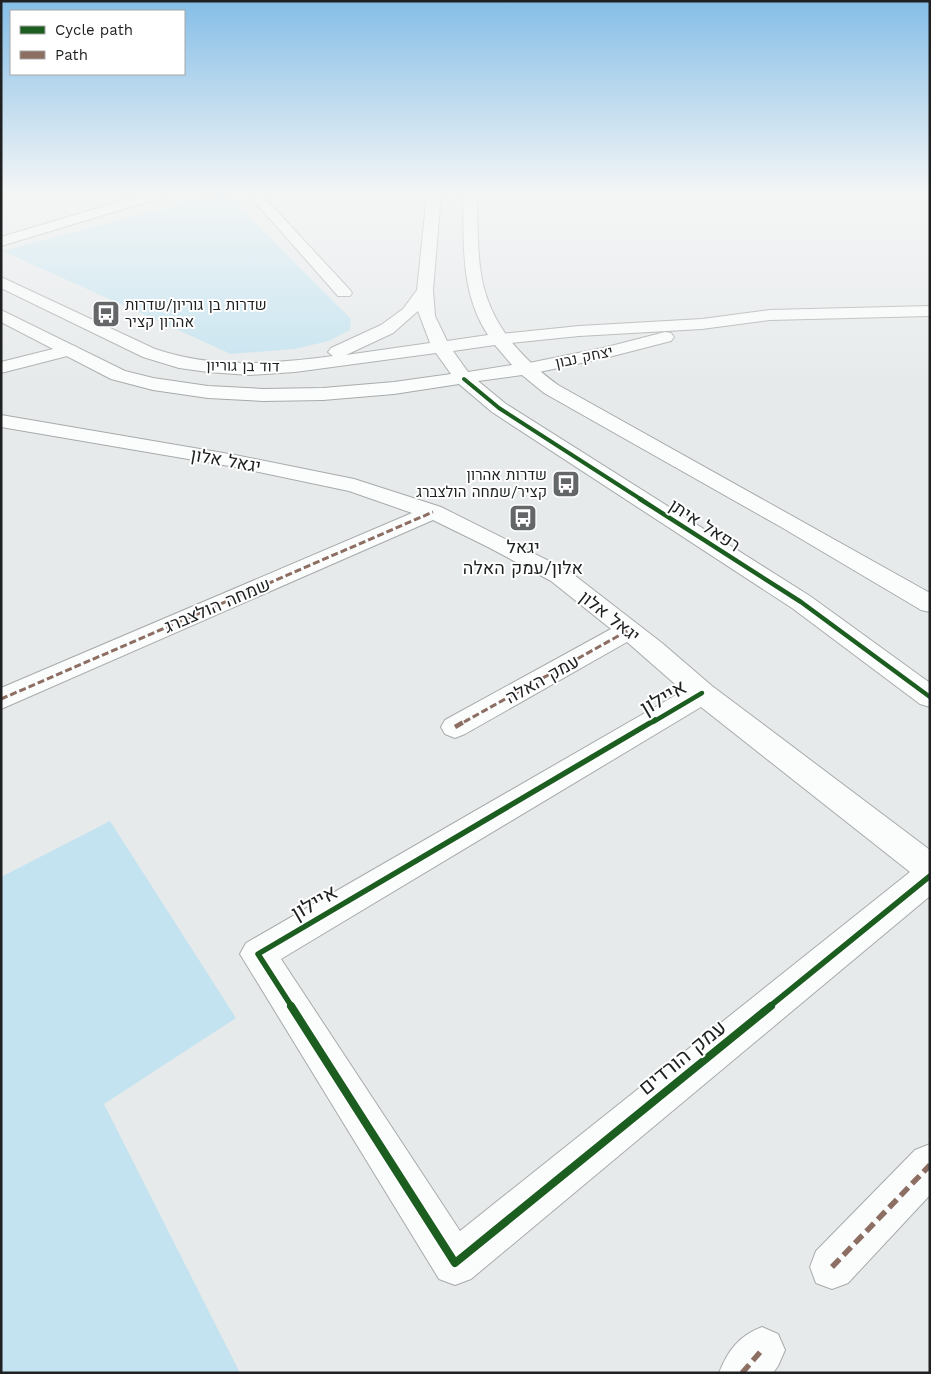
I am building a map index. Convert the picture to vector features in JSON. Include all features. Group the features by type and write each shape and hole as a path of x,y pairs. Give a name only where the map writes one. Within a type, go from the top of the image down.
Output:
{"street":[{"path":"312,258 344,293"},
{"name":"רפאל איתן","path":"428,258 425,290 427,316 441,347 464,379 499,408 800,602 930,697"},
{"path":"473,258 476,289 481,308 501,339 525,369 551,389 789,522 930,604"},
{"name":"דוד בן גוריון","path":"1,282 149,353 179,363 249,370 295,367 501,339"},
{"path":"295,367 341,350 389,328 410,312 418,303 425,290"},
{"name":"יצחק נבון","path":"501,339 579,331 702,324 770,315 853,312 928,318"},
{"name":"דוד בן גוריון","path":"1,315 118,375 154,384 208,392 263,395 323,394 394,388 464,379"},
{"name":"יצחק נבון","path":"464,379 605,353 702,324"},
{"path":"1,368 69,350"},
{"name":"יגאל אלון","path":"1,421 308,475 354,486 433,512 560,576 629,630 702,693 930,870"},
{"name":"שמחה הולצברג","path":"1,699 433,512"},
{"name":"עמק האלה","path":"455,727 629,630"},
{"name":"איילון","path":"455,1262 258,954 702,693"},
{"name":"עמק הורדים","path":"455,1262 930,876"},
{"path":"832,1267 930,1165"}],"shaded area":[{"path":"19,258 290,258 351,319 350,330 329,341 294,349 231,354"},
{"path":"110,821 236,1018 104,1104 240,1373 1,1373 1,877"}],"marked path":[{"path":"1,699 433,512"},
{"path":"455,727 629,630"},
{"path":"832,1267 930,1165"},
{"path":"742,1373 762,1350"}],"cycle path":[{"path":"464,379 499,408 801,602 930,697"},
{"path":"702,693 258,954 455,1263 930,876"}],"place":[{"name":"שדרות בן גוריון/שדרות אהרון קציר","path":"106,314"},
{"name":"שדרות אהרון קציר/שמחה הולצברג","path":"566,484"},
{"name":"יגאל אלון/עמק האלה","path":"523,518"}]}
